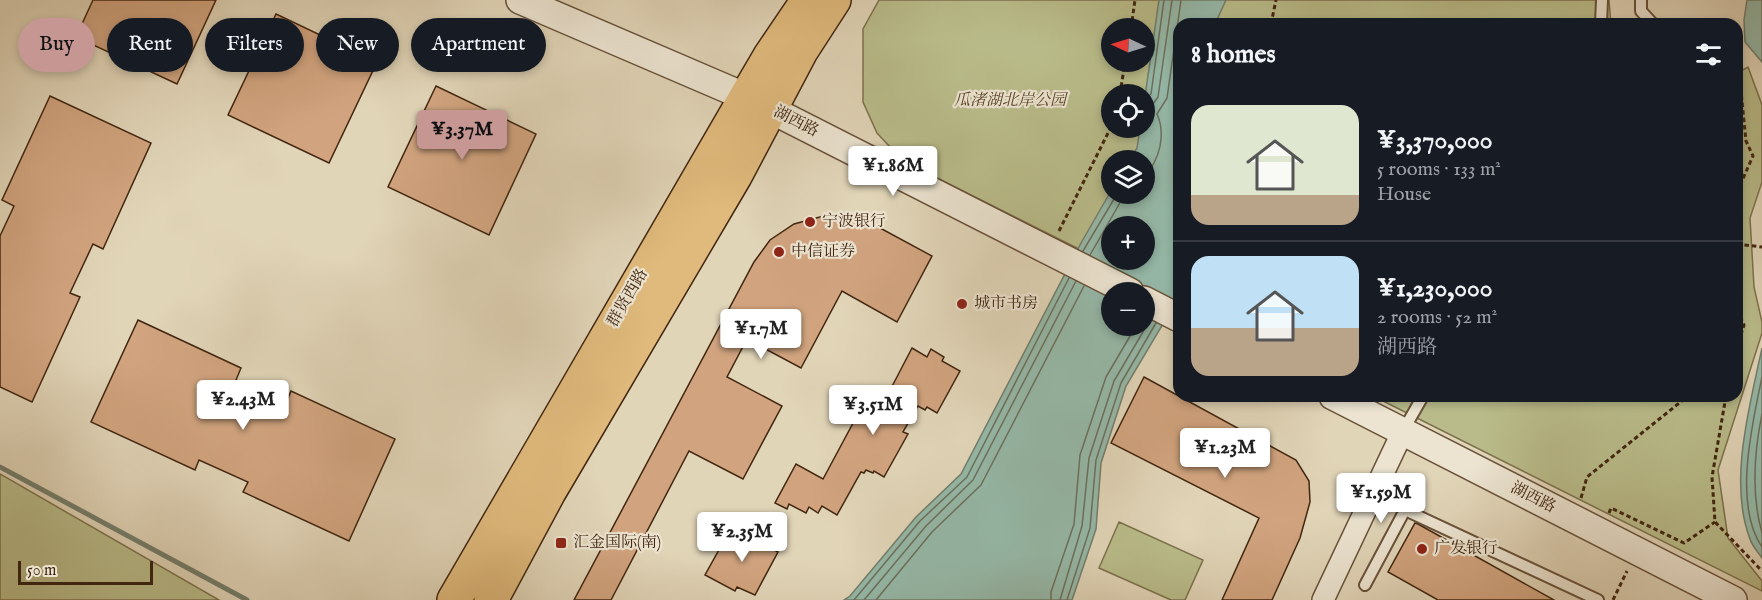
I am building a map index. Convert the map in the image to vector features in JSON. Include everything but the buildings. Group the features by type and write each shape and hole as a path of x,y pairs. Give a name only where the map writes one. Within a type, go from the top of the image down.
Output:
{"main road":[{"name":"群贤西路","path":"491,600 549,492 735,176 770,56 808,0"},
{"name":"群贤西路","path":"454,600 758,103 801,51 834,0"}],"street":[{"name":"湖西路","path":"520,0 758,103 1110,282"},
{"path":"1155,305 1173,314"},
{"name":"湖西路","path":"1345,402 1733,600"},
{"path":"1323,600 1403,432"}],"lane":[{"path":"1601,18 1602,0"},
{"path":"1641,0 1641,11 1647,18"},
{"path":"1403,432 1420,402"},
{"path":"1365,585 1405,510 1598,600"}],"path":[{"path":"1132,18 1135,0"},
{"path":"1272,18 1276,0"},
{"path":"1743,111 1746,141 1753,156 1743,178"},
{"path":"1054,254 1106,138"},
{"path":"1743,245 1762,247"},
{"path":"1576,519 1587,477 1679,402"},
{"path":"1725,402 1712,477 1715,522 1762,571"},
{"path":"1601,532 1611,508 1684,543 1715,522"},
{"path":"1613,600 1637,550"}],"green space":[{"name":"瓜渚湖北岸公园","path":"879,0 1609,0 1610,18 1173,18 1173,296 1155,287 1155,282 1145,282 1121,270 1155,270 1155,216 1101,216 1101,260 903,161 877,133 863,102 863,29"},
{"path":"1748,67 1762,105 1762,182 1750,218 1754,287 1762,322 1762,333 1743,392 1743,70"},
{"path":"1385,402 1740,402 1718,470 1728,538 1762,581 1762,591"},
{"path":"0,474 219,600 0,600"},
{"path":"1119,522 1203,560 1185,600 1171,600 1099,568"}],"water":[{"path":"1159,0 1226,0 1218,18 1173,18 1173,307 1126,386 1101,463 1096,529 1072,600 844,600 850,596 916,517 961,474 1104,204 1155,204 1155,150 1136,150 1138,138 1155,138 1155,84 1147,84 1148,72 1155,72 1155,27"},
{"path":"1747,0 1762,0 1762,62 1745,42 1744,20"},
{"path":"1762,348 1762,558 1750,539 1744,517 1741,469 1747,418"}],"waterway":[{"path":"0,467 247,600"}],"place":[{"name":"宁波银行","path":"810,222"},
{"name":"中信证券","path":"779,252"},
{"name":"城市书房","path":"962,304"},
{"name":"汇金国际(南)","path":"561,543"},
{"name":"广发银行","path":"1422,549"}]}
